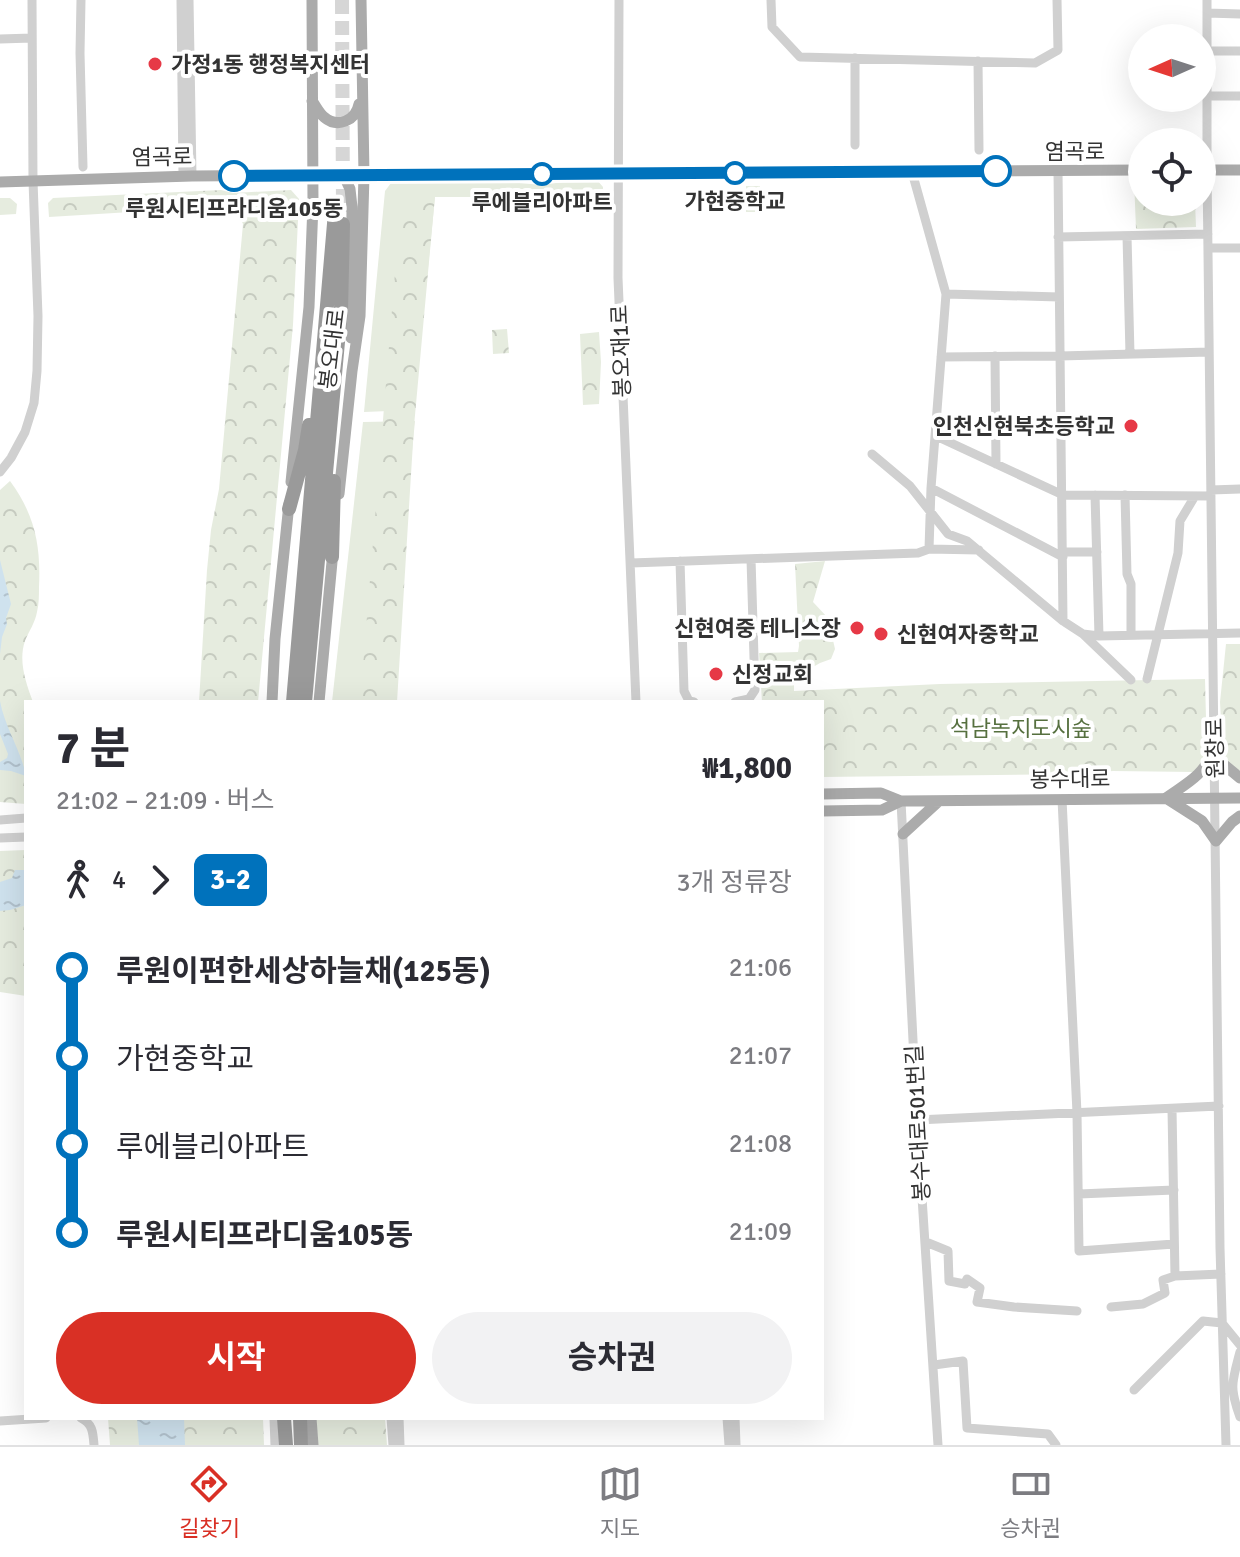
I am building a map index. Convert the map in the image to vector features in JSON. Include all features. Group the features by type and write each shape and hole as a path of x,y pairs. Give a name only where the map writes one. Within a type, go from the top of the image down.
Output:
{"highway":[{"name":"봉오대로","path":"293,700 326,322 339,212 341,309 305,700"},
{"path":"332,557 341,309"},
{"path":"289,509 305,450 326,322"},
{"path":"284,1420 285,1445"},
{"path":"300,1420 302,1445"}],"main road":[{"name":"봉오대로","path":"272,700 275,639 309,307 312,0"},
{"name":"봉오대로","path":"319,700 360,316 364,175 361,0"},
{"path":"312,101 326,119 339,122 353,118 358,112 361,96"},
{"name":"염곡로","path":"0,182 188,176 1128,170"},
{"path":"1216,170 1240,170"},
{"path":"338,175 345,178 350,189 352,207 352,371"},
{"path":"1215,750 1222,763 1240,778"},
{"path":"1215,750 1200,774 1166,798 1202,821 1216,841 1240,816"},
{"name":"봉수대로","path":"824,794 881,793 901,801 1240,798"},
{"name":"봉수대로","path":"824,811 882,810 901,801"},
{"path":"903,834 939,801"},
{"path":"311,1420 313,1445"}],"street":[{"path":"0,472 25,432 36,389 38,316 33,181 32,0"},
{"path":"81,0 83,167"},
{"path":"181,0 188,160"},
{"path":"188,176 189,0"},
{"name":"봉오재1로","path":"619,0 619,293 636,700"},
{"path":"771,0 772,27 800,57 1035,63 1058,50 1057,0"},
{"name":"원창로","path":"1207,0 1207,24"},
{"path":"1207,13 1240,14"},
{"path":"0,39 32,38"},
{"path":"1216,51 1240,51"},
{"path":"855,58 855,145"},
{"path":"978,61 979,150"},
{"path":"1216,96 1240,96"},
{"path":"1058,171 1063,621"},
{"path":"912,172 946,294 929,549"},
{"name":"원창로","path":"1207,216 1226,1445"},
{"path":"1058,237 1208,234"},
{"path":"1127,236 1130,354"},
{"path":"1208,248 1240,248"},
{"path":"946,294 1059,297"},
{"path":"941,357 1209,352"},
{"path":"995,356 996,464"},
{"path":"936,436 1063,495 1195,496 1240,489"},
{"path":"872,454 910,486 948,534 967,541 979,550 1063,621 1083,634 1131,680"},
{"path":"931,488 1063,555 1097,552"},
{"path":"1095,495 1099,636"},
{"path":"1125,495 1131,635"},
{"path":"1147,679 1178,553 1180,521 1195,496"},
{"path":"631,563 918,553 929,549 979,550"},
{"path":"744,700 749,699 755,690 751,559"},
{"path":"680,561 684,691 688,700"},
{"path":"1083,634 1240,633"},
{"path":"1062,799 1077,1113 1079,1251 1174,1244"},
{"name":"봉수대로501번길","path":"901,801 938,1445"},
{"path":"0,820 24,818"},
{"path":"0,838 24,837"},
{"path":"917,1120 1219,1106"},
{"path":"1172,1109 1175,1276"},
{"path":"1079,1194 1174,1190"},
{"path":"926,1242 948,1251 949,1281 965,1284 967,1279 980,1288 977,1302 1077,1311"},
{"path":"1111,1307 1143,1304 1165,1293 1163,1280 1175,1276 1221,1274"},
{"path":"1134,1390 1203,1321 1222,1323 1240,1345"},
{"path":"1240,1352 1232,1394 1240,1417"},
{"path":"934,1365 963,1361 967,1428 1048,1434 1056,1445"},
{"path":"0,1421 24,1419"},
{"path":"84,1420 93,1431 94,1445"},
{"path":"274,1420 275,1445"},
{"path":"391,1420 393,1445"},
{"path":"399,1420 400,1445"},
{"path":"727,1420 729,1445"},
{"path":"735,1420 736,1445"}],"green space":[{"path":"597,180 603,187 603,197 435,197 414,410 364,412 385,191 391,183 507,182 542,185"},
{"path":"746,186 760,186 761,212 746,212"},
{"path":"291,190 299,199 293,325 258,700 199,700 207,570 219,489 243,224 237,211 229,206 49,217 48,203 53,198"},
{"path":"435,196 414,426 397,700 360,700 401,199"},
{"path":"0,198 10,198 17,204 16,214 0,215"},
{"path":"1135,216 1196,216 1196,227 1136,229"},
{"path":"507,329 509,353 493,354 492,330"},
{"path":"599,332 599,404 583,405 580,334"},
{"path":"415,421 387,700 332,700 363,422"},
{"path":"10,481 19,494 35,531 39,558 38,609 22,656 32,700 24,700 24,804 0,802 0,490"},
{"name":"석남녹지도시숲","path":"825,561 813,602 828,618 835,649 831,659 794,678 794,691 940,684 1205,679 1207,758 1194,772 824,777 824,700 762,700 759,653 798,652 795,564"},
{"path":"1226,644 1240,644 1240,770 1235,770 1223,755 1220,702"},
{"path":"24,850 24,996 0,992 0,851"},
{"path":"108,1420 263,1420 264,1445 110,1445"},
{"path":"316,1420 385,1420 387,1445 318,1445"}],"water":[{"path":"0,560 11,604 0,654"},
{"path":"0,701 21,757 24,775 0,770 0,762 8,754 0,734"},
{"path":"15,870 24,870 24,906 0,911 0,882 12,878"},
{"path":"137,1420 184,1420 185,1445 139,1445"}],"tunnel":[{"path":"342,0 343,212"}],"bus line":[{"name":"3-2","path":"234,176 996,171"}],"place":[{"name":"가정1동 행정복지센터","path":"155,64"},
{"name":"가현중학교","path":"735,173"},
{"name":"루에블리아파트","path":"542,174"},
{"name":"루원시티프라디움105동","path":"234,176"},
{"name":"인천신현북초등학교","path":"1131,426"},
{"name":"신현여중 테니스장","path":"857,628"},
{"name":"신현여자중학교","path":"881,634"},
{"name":"신정교회","path":"716,674"}]}
